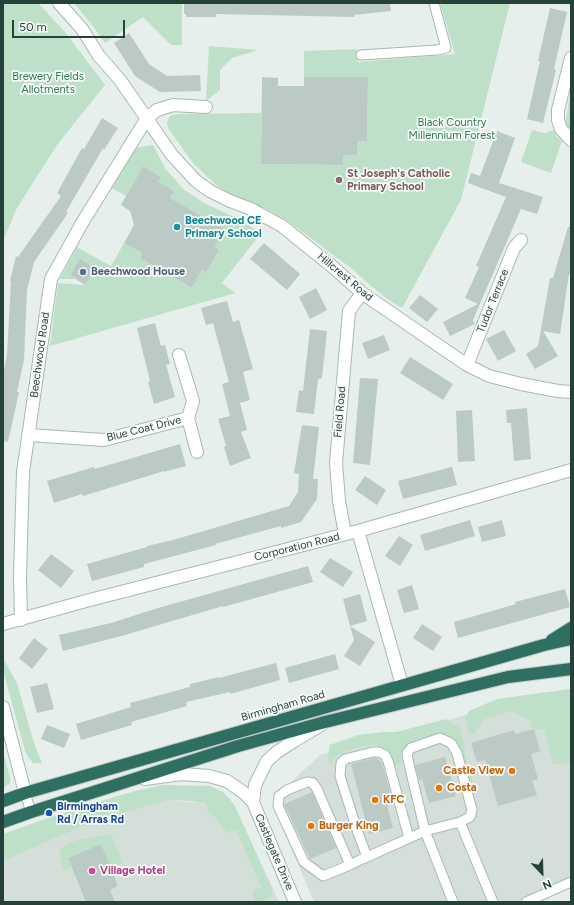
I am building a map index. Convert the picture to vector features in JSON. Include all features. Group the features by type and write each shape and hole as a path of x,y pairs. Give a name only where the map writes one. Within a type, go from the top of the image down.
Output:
{"highway":[{"path":"544,645 571,628"},
{"name":"Birmingham Road","path":"3,801 25,793 402,685 544,645 571,639"},
{"path":"3,822 122,782 238,746 325,722 508,677 571,669"}],"street":[{"name":"Hillcrest Road","path":"59,3 82,29 99,56 120,80 172,155 196,181 210,191 251,209 282,226 362,293 467,365 489,376 522,384 571,392"},
{"path":"571,58 558,110 558,120 561,129 571,140"},
{"path":"147,118 157,110 173,105 206,106"},
{"name":"Beechwood Road","path":"21,620 20,576 23,472 51,279 82,223 147,118"},
{"name":"Tudor Terrace","path":"467,365 514,248 521,240"},
{"name":"Field Road","path":"345,534 339,501 336,463 349,312 362,293"},
{"name":"Blue Coat Drive","path":"179,355 193,401 188,418 197,452"},
{"name":"Blue Coat Drive","path":"28,435 104,440 188,418"},
{"name":"Corporation Road","path":"3,624 86,601 358,531 571,470"},
{"path":"358,531 402,685"},
{"path":"3,707 25,793"},
{"name":"Castlegate Drive","path":"254,802 255,785 267,761 294,740 325,722"},
{"name":"Castlegate Drive","path":"122,782 182,774 209,776 227,781 243,792 254,802 295,902"}],"lane":[{"path":"361,55 437,50 446,48 434,3"},
{"path":"350,865 313,783 307,782 286,790 279,796 278,806 304,862 323,876 350,865 425,831 460,822 470,817 472,810 454,748 452,743 440,738 411,748 407,753 425,831 452,902"},
{"path":"367,857 361,845 340,776 341,763 344,759 373,752 379,752 385,755 388,761 408,838"},
{"path":"25,793 31,812"},
{"path":"460,822 493,902"},
{"path":"526,902 571,882"}],"shaded area":[{"path":"571,689 571,878 519,902 314,902 281,825 274,798 320,755 510,703"},
{"path":"169,800 206,804 208,812 215,817 227,833 244,826 279,902 3,902 3,861 99,819"}],"green space":[{"name":"Brewery Fields Allotments","path":"3,3 38,3 65,32 105,85 57,145 17,208 5,236 3,245"},
{"path":"74,3 182,3 182,45 171,45 143,17 105,43"},
{"name":"St Joseph's Catholic Primary School","path":"440,3 510,3 461,200 402,308 390,301 351,268 285,219 267,209 231,194 216,185 193,163 168,128 167,122 170,116 178,114 261,113 261,164 343,165 343,155 357,155 357,141 367,141 368,78 304,77 304,51 357,49 358,62 455,54"},
{"path":"209,46 258,50 232,58 220,70 220,90 206,101"},
{"path":"571,89 571,132 566,126 566,119"},
{"path":"532,130 545,133 554,130 557,137 562,141 551,173 521,162"},
{"path":"153,145 165,168 183,189 204,203 234,217 261,233 222,283 235,293 50,346 58,283 85,285 95,268 80,258 70,275 75,279 60,279 77,247 111,266 124,243 142,253 140,258 192,288 202,270 206,272 219,250 215,247 225,229 170,198 158,182 161,177 143,166 126,196 112,188 135,148"},
{"path":"3,658 17,683 33,740 42,763 33,763 26,754 3,671"},
{"path":"570,689 571,763 553,764 544,730 530,727 531,721 512,711 485,719 474,734 469,735 465,719 469,711 497,699"},
{"path":"446,719 460,728 465,745 464,749 467,764 471,766 473,775 471,778 473,785 469,787 457,744 453,738 448,735 410,742 403,750 402,764 395,766 391,754 387,748 379,745 373,745 348,750 337,755 333,759 330,769 328,755 330,745 358,735 396,732"},
{"path":"3,752 11,781 3,788"},
{"path":"163,785 210,786 223,792 234,804 271,887 271,897 263,902 256,902 252,892 261,887 236,830 227,833 215,817 208,812 206,804 190,801 169,800 97,820 3,861 3,834 91,804 135,791"},
{"path":"111,834 123,863 110,868 101,844 68,857 72,867 65,871 61,862 60,850 66,844 81,839"}],"building":[{"path":"184,3 390,3 391,11 354,15 354,17 216,14 216,17 186,17 186,14 184,14"},
{"path":"550,8 567,12 554,69 556,70 543,123 527,119"},
{"path":"129,33 149,64 167,76 200,75 201,91 160,92 135,76 114,43"},
{"path":"262,77 278,78 278,86 304,86 304,77 368,77 367,141 357,141 357,155 343,155 343,165 261,164"},
{"path":"102,118 118,128 104,150 103,148 66,212 68,213 34,262 27,290 24,360 17,392 19,392 8,442 3,441 3,376 7,355 10,281 16,256 18,257 61,196 57,193 82,148 84,149"},
{"path":"497,131 515,138 499,183 543,197 537,214 521,209 473,320 475,324 450,336 443,322 478,304 465,298 479,267 476,266 506,197 468,183 471,173 480,176"},
{"name":"Beechwood CE Primary School","path":"143,166 161,177 158,182 174,191 170,198 225,229 215,247 219,250 206,272 202,270 192,288 140,258 142,253 124,243 134,225 130,211 121,205"},
{"path":"568,227 571,227 571,274 569,274 560,334 543,331 558,356 535,369 526,354 538,346 550,278 553,278"},
{"path":"264,243 300,274 287,290 250,259"},
{"path":"80,258 95,268 85,285 70,275"},
{"path":"316,288 327,310 310,319 299,297"},
{"path":"420,295 438,309 427,322 409,308"},
{"path":"227,301 233,322 239,320 253,369 243,372 250,400 240,403 247,430 241,432 251,458 230,466 218,419 230,416 222,384 229,382 213,323 206,325 201,308"},
{"path":"155,323 161,346 165,345 170,364 166,365 175,397 154,404 137,328"},
{"path":"310,329 327,331 322,378 318,379 314,414 296,412 299,390 303,391"},
{"path":"504,330 516,351 498,361 486,339"},
{"path":"384,335 390,350 368,359 362,343"},
{"path":"410,357 453,384 443,400 400,373"},
{"path":"360,378 378,379 370,465 353,463"},
{"path":"527,408 531,459 514,461 511,423 507,423 506,410"},
{"path":"472,410 475,461 458,462 456,411"},
{"path":"302,425 319,427 313,479 318,479 317,499 301,522 281,528 281,526 144,564 144,567 92,581 87,564 289,506 298,492 299,474 294,473"},
{"path":"180,444 186,466 54,503 47,481 94,467 95,469"},
{"path":"452,467 457,485 403,499 398,481"},
{"path":"365,476 386,490 377,505 355,490"},
{"path":"470,520 475,536 425,551 420,535"},
{"path":"502,520 506,536 482,542 478,527"},
{"path":"399,536 413,545 400,566 385,556"},
{"path":"51,554 74,571 61,588 38,570"},
{"path":"330,558 353,572 343,587 320,572"},
{"path":"308,566 313,582 63,651 59,635 111,623 158,608"},
{"path":"412,585 419,609 404,613 397,590"},
{"path":"565,589 570,607 458,638 454,622 516,604 515,602"},
{"path":"360,594 367,621 350,626 343,599"},
{"path":"422,624 442,637 433,651 413,638"},
{"path":"350,626 375,642 360,666 344,656 354,640"},
{"path":"34,638 48,649 32,669 19,658"},
{"path":"335,654 339,669 289,683 285,668"},
{"path":"276,663 280,680 230,694 230,692 186,702 187,706 131,722 132,725 81,740 76,724 131,707 130,703 190,687 190,684"},
{"path":"47,683 54,709 37,713 30,687"},
{"path":"47,725 70,734 64,748 41,739"},
{"name":"Castle View","path":"534,729 540,751 531,754 538,779 532,781 537,795 498,806 485,760 477,762 471,743 514,730 515,734"},
{"name":"Costa","path":"445,757 456,796 429,803 422,779 419,780 415,765"},
{"name":"KFC","path":"377,758 382,763 392,799 386,801 393,828 369,834 351,764"},
{"name":"Burger King","path":"312,792 336,848 310,859 284,804"},
{"name":"Village Hotel","path":"101,844 118,886 110,890 115,902 86,902 68,858"}],"place":[{"name":"St Joseph's Catholic Primary School","path":"339,180"},
{"name":"Beechwood CE Primary School","path":"177,227"},
{"name":"Beechwood House","path":"83,272"},
{"name":"Castle View","path":"512,771"},
{"name":"Costa","path":"439,788"},
{"name":"KFC","path":"375,800"},
{"name":"Birmingham Rd / Arras Rd","path":"49,813"},
{"name":"Burger King","path":"311,826"},
{"name":"Village Hotel","path":"92,871"}],"park label":[{"name":"Black Country Millennium Forest","path":"452,129"}]}
